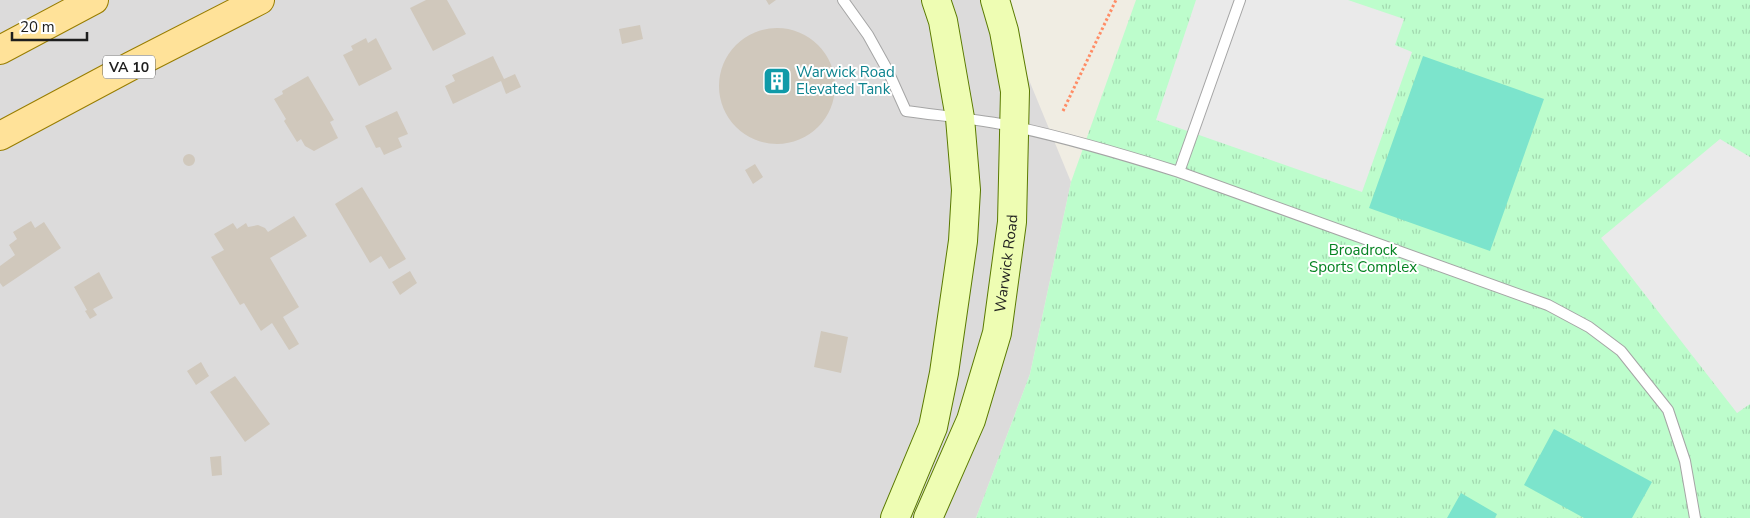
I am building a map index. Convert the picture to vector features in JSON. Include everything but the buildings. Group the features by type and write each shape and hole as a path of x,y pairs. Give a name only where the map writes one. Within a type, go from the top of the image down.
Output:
{"main road":[{"path":"0,50 94,0"},
{"name":"VA 10","path":"0,136 260,0"},
{"path":"895,518 933,427 944,373 963,240 966,190 960,118 943,21 936,0"},
{"name":"Warwick Road","path":"928,518 971,420 997,332 1012,222 1015,91 1004,30 995,0"}],"lane":[{"path":"843,0 868,35 888,71 906,111 1014,126 1087,144 1179,172 1548,305 1590,327 1621,351 1668,410 1685,461 1695,518"},
{"path":"1179,172 1240,0"}],"path":[{"path":"1063,111 1116,0"}],"shaded area":[{"path":"0,0 996,0 1071,182 1030,374 976,518 0,518"},
{"path":"1196,0 1348,0 1404,19 1395,45 1412,52 1362,192 1156,120"},
{"path":"1720,139 1750,157 1750,404 1737,413 1601,238"}],"green space":[{"name":"Broadrock Sports Complex","path":"1136,0 1750,0 1750,518 976,518 1030,374 1071,182"},
{"path":"1423,56 1544,99 1490,251 1369,208"},
{"path":"1554,429 1652,482 1632,518 1584,518 1524,485"},
{"path":"1461,493 1497,514 1495,518 1447,518"}],"place":[{"name":"Warwick Road Elevated Tank","path":"777,81"}]}
